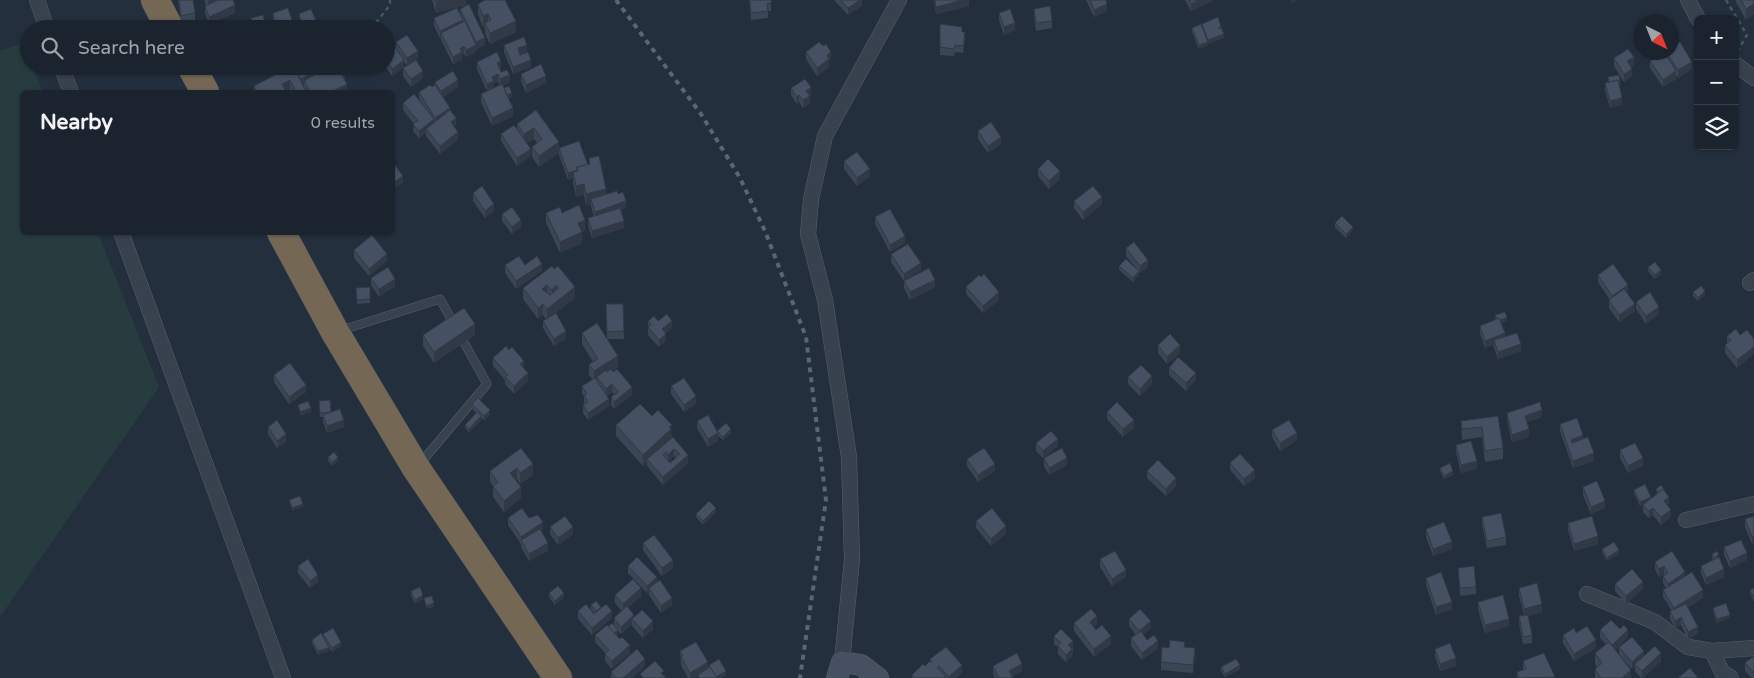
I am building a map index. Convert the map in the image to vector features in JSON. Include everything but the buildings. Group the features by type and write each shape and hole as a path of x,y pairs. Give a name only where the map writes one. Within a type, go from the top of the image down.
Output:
{"highway":[{"path":"155,0 165,20"},
{"path":"196,75 204,90"},
{"path":"283,235 335,332 416,468 558,678"}],"street":[{"path":"37,0 45,20"},
{"path":"878,678 861,665 840,670 852,559 849,457 825,300 808,234 811,199 825,136 899,0"},
{"path":"1688,0 1696,15"},
{"path":"1739,67 1754,78"},
{"path":"64,75 69,90"},
{"path":"122,235 282,678"},
{"path":"1686,520 1754,504"},
{"path":"1587,594 1655,622 1688,646 1712,652 1754,648"},
{"path":"1712,652 1725,676"}],"lane":[{"path":"335,332 440,299 487,384 416,468"}],"path":[{"path":"378,20 390,5 390,0"},
{"path":"1726,0 1735,15"},
{"path":"1739,21 1747,34 1739,48"}],"green space":[{"path":"20,44 20,75 36,75 42,90 20,90 20,235 99,235 159,387 0,617 0,51"}],"railway":[{"path":"616,0 701,114 740,178 765,231 806,337 826,500 800,678"}]}
